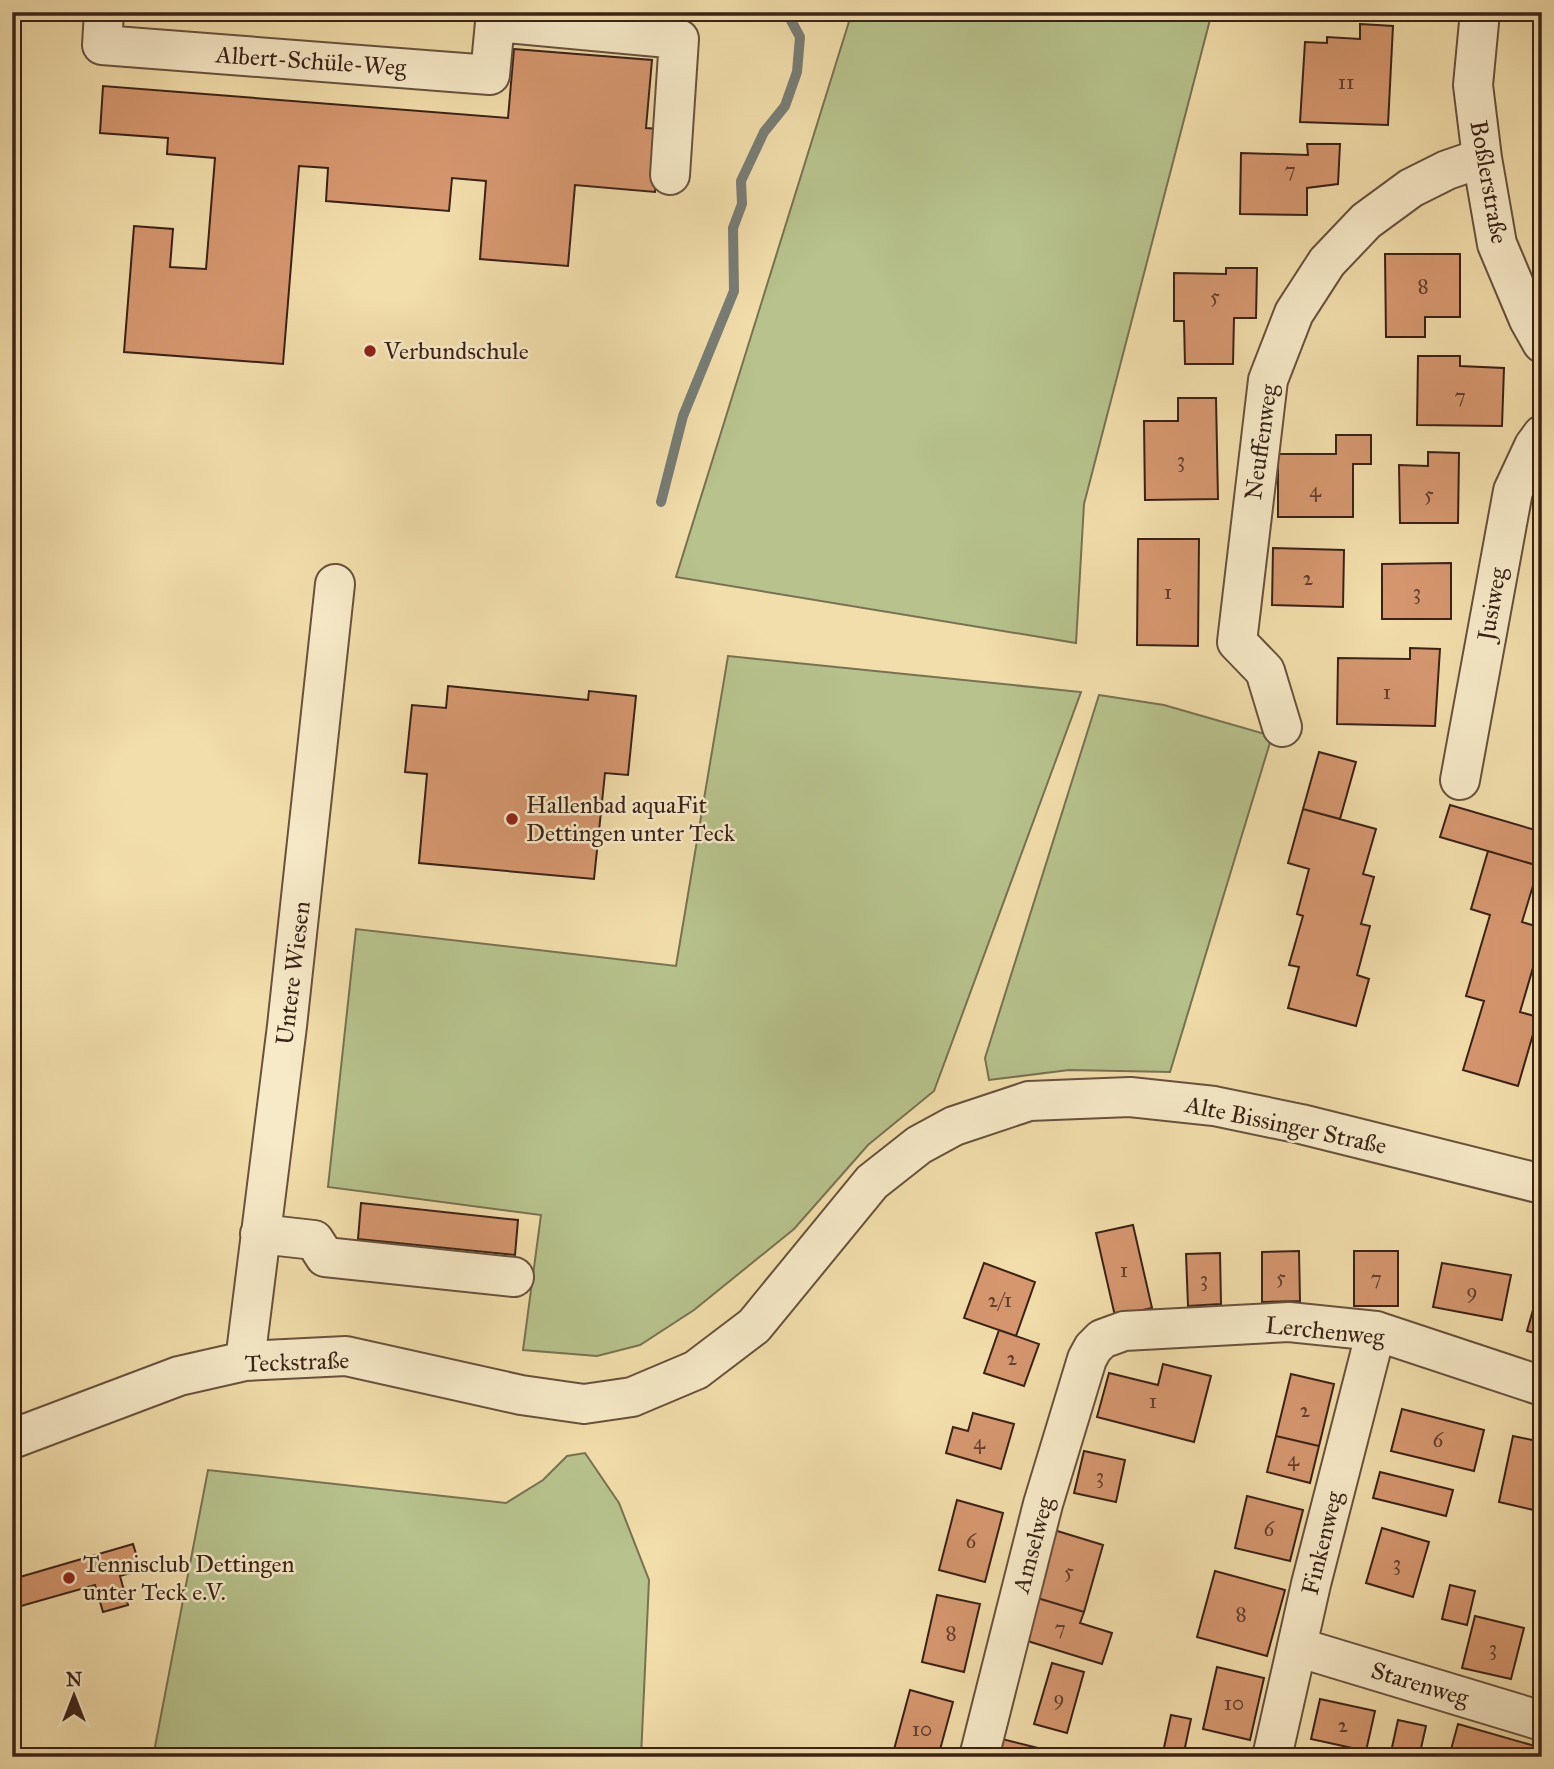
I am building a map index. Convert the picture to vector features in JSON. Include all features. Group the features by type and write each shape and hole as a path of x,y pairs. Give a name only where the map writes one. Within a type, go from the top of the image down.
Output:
{"street":[{"name":"Albert-Schüle-Weg","path":"104,12 102,45 490,75 496,17"},
{"name":"Boßlerstraße","path":"1480,12 1473,85 1497,244 1529,320 1542,343"},
{"path":"496,17 679,39 670,174"},
{"name":"Neuffenweg","path":"1282,727 1265,671 1237,642 1268,380 1294,313 1327,262 1366,221 1411,188 1447,170 1482,158"},
{"name":"Jusiweg","path":"1460,780 1513,491 1542,435"},
{"name":"Untere Wiesen","path":"245,1361 293,972 335,584"},
{"name":"Alte Bissinger Straße","path":"632,1396 696,1370 754,1326 872,1182 919,1145 954,1126 1029,1101 1130,1097 1214,1106 1301,1124 1542,1184"},
{"path":"260,1234 314,1240 325,1257 514,1277"},
{"name":"Lerchenweg","path":"1102,1339 1124,1331 1149,1328 1289,1322 1376,1331 1542,1386"},
{"name":"Finkenweg","path":"1272,1757 1311,1584 1376,1331"},
{"name":"Amselweg","path":"979,1757 1047,1490 1087,1359 1102,1339"},
{"name":"Teckstraße","path":"12,1439 179,1376 245,1361 346,1356 521,1395 571,1403 584,1404 632,1396"},
{"name":"Starenweg","path":"1297,1647 1542,1721"}],"green space":[{"path":"852,12 1212,12 1084,504 1076,643 676,577"},
{"path":"728,656 1081,692 934,1091 868,1145 794,1229 694,1310 640,1345 597,1356 523,1350 541,1215 328,1187 356,929 676,966"},
{"path":"1099,695 1164,705 1272,736 1170,1072 1069,1070 989,1080 985,1058"},
{"path":"585,1453 619,1503 649,1580 641,1757 153,1757 208,1470 506,1503 543,1480 567,1456"}],"building":[{"path":"1360,24 1393,26 1388,125 1300,122 1305,42 1327,43 1327,37 1360,39"},
{"path":"514,49 652,60 646,128 660,129 655,192 575,185 568,266 480,259 486,181 452,178 449,211 326,201 328,168 299,166 283,364 124,352 134,226 173,229 170,267 206,269 215,158 167,154 168,138 100,133 103,86 508,118"},
{"path":"1307,144 1340,144 1338,184 1307,188 1307,215 1240,214 1241,153 1308,155"},
{"path":"1385,254 1460,254 1460,317 1425,317 1425,337 1386,337"},
{"path":"1226,268 1257,268 1256,318 1234,318 1233,364 1185,364 1184,321 1174,321 1174,273 1226,274"},
{"path":"1418,356 1460,356 1460,366 1504,368 1502,426 1417,425"},
{"path":"1178,398 1216,398 1218,499 1145,500 1144,421 1178,421"},
{"path":"1336,435 1371,435 1371,464 1353,464 1353,517 1278,517 1278,454 1336,454"},
{"path":"1428,452 1459,453 1458,523 1400,523 1399,465 1428,466"},
{"path":"1536,505 1542,505 1542,561 1536,561"},
{"path":"1138,539 1199,539 1198,646 1137,645"},
{"path":"1273,548 1344,550 1343,607 1272,605"},
{"path":"1451,563 1451,619 1382,619 1382,564"},
{"path":"1538,619 1542,619 1542,709 1536,709"},
{"path":"1410,648 1440,649 1435,726 1337,724 1338,658 1410,659"},
{"name":"Hallenbad aquaFit Dettingen unter Teck","path":"448,686 588,700 589,691 636,696 628,775 605,773 594,879 419,863 427,774 405,772 412,705 446,708"},
{"path":"1319,752 1356,762 1340,819 1303,809"},
{"path":"1450,805 1542,832 1542,857 1539,866 1440,837"},
{"path":"1303,809 1376,829 1363,874 1374,877 1361,924 1370,926 1357,975 1369,979 1356,1026 1288,1008 1299,967 1289,965 1303,916 1297,914 1309,869 1288,863"},
{"path":"1488,851 1539,866 1522,922 1542,928 1542,937 1520,1012 1538,1017 1518,1086 1463,1070 1484,1001 1466,996 1490,915 1471,909"},
{"path":"361,1203 518,1220 515,1255 358,1239"},
{"path":"1133,1225 1152,1308 1115,1316 1096,1233"},
{"path":"1299,1251 1300,1301 1262,1302 1262,1252"},
{"path":"1354,1251 1398,1251 1398,1306 1354,1306"},
{"path":"1220,1253 1221,1304 1188,1306 1186,1254"},
{"path":"984,1263 1035,1282 1016,1336 964,1318"},
{"path":"1442,1263 1511,1275 1502,1320 1433,1307"},
{"path":"1539,1289 1542,1290 1542,1335 1527,1331"},
{"path":"999,1330 1039,1344 1024,1386 984,1373"},
{"path":"1163,1364 1211,1376 1194,1442 1097,1417 1109,1373 1158,1385"},
{"path":"1291,1374 1334,1384 1319,1446 1276,1436"},
{"path":"1402,1409 1484,1430 1474,1471 1391,1451"},
{"path":"973,1413 1014,1424 1001,1469 946,1453 953,1427 968,1431"},
{"path":"1276,1436 1319,1446 1310,1483 1267,1472"},
{"path":"1513,1436 1542,1442 1542,1512 1499,1502"},
{"path":"1084,1451 1125,1460 1116,1502 1074,1493"},
{"path":"1380,1472 1453,1490 1446,1516 1373,1498"},
{"path":"1247,1496 1303,1510 1290,1561 1235,1548"},
{"path":"957,1500 1003,1513 985,1582 939,1570"},
{"path":"1382,1528 1429,1542 1413,1597 1366,1583"},
{"path":"1054,1530 1103,1545 1084,1612 1034,1597"},
{"name":"Tennisclub Dettingen unter Teck e.V.","path":"133,1544 141,1570 120,1576 128,1605 103,1612 95,1585 21,1606 13,1579"},
{"path":"1215,1571 1285,1590 1267,1656 1197,1637"},
{"path":"1450,1585 1475,1591 1467,1625 1442,1619"},
{"path":"937,1595 980,1604 964,1672 922,1662"},
{"path":"1034,1597 1084,1612 1080,1623 1112,1633 1102,1664 1021,1639"},
{"path":"1475,1616 1524,1628 1511,1679 1462,1668"},
{"path":"1052,1663 1084,1672 1067,1733 1034,1724"},
{"path":"1217,1667 1264,1678 1250,1740 1203,1729"},
{"path":"910,1690 953,1702 938,1757 892,1757"},
{"path":"1320,1699 1375,1711 1366,1751 1311,1739"},
{"path":"1171,1715 1191,1719 1183,1757 1162,1757"},
{"path":"1398,1720 1426,1726 1419,1757 1391,1752"},
{"path":"1458,1724 1542,1748 1542,1757 1449,1757"},
{"path":"998,1738 1046,1750 1044,1757 993,1757"}],"waterway":[{"path":"661,502 683,416 734,291 733,228 742,204 741,181 764,132 785,106 797,72 800,37 787,13 783,12"}],"place":[{"name":"Verbundschule","path":"370,351"},
{"name":"Hallenbad aquaFit Dettingen unter Teck","path":"512,819"},
{"name":"Tennisclub Dettingen unter Teck e.V.","path":"69,1578"}]}
